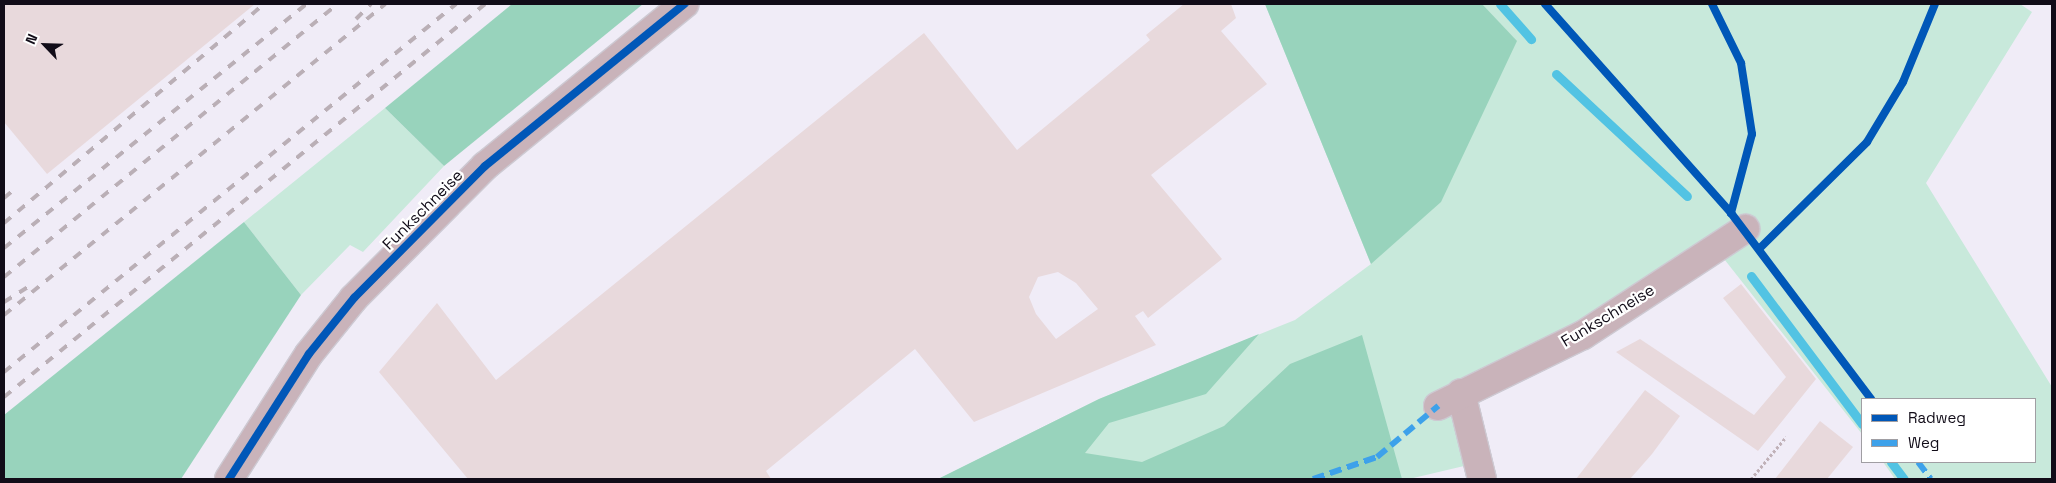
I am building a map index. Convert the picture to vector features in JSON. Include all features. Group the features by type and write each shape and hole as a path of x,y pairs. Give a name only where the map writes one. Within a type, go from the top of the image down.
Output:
{"street":[{"name":"Funkschneise","path":"229,479 309,354 354,298 485,166 684,4"},
{"name":"Funkschneise","path":"1482,479 1450,399 1583,335 1745,229"}],"path":[{"path":"1751,479 1786,437"}],"green space":[{"path":"512,4 643,4 444,166 385,108"},
{"path":"1265,4 2020,4 2032,12 1926,183 2052,387 2052,479 1895,479 1884,463 2036,463 2036,398 1861,398 1861,433 1717,250 1449,405 1464,466 1409,479 938,479 1099,399 1295,320 1371,264"},
{"path":"1265,4 1482,4 1517,41 1441,202 1371,264"},
{"path":"385,108 444,166 363,252 350,245 301,295 244,222"},
{"path":"244,222 301,295 181,479 4,479 4,415"},
{"path":"1259,334 1206,394 1109,423 1085,453 1142,462 1224,426 1290,364 1362,335 1402,479 938,479 1099,399"}],"building":[{"path":"4,4 255,4 47,174 4,122"},
{"path":"1184,4 1231,4 1236,18 1221,31 1267,84 1151,175 1222,259 1148,318 1143,311 1135,316 1156,345 974,422 915,349 766,471 771,479 468,479 379,372 437,303 496,380 924,33 1017,150 1150,40 1146,35","holes":["1058,272 1076,283 1098,309 1056,339 1036,314 1029,297 1038,277"]},
{"path":"1741,284 1816,379 1758,451 1616,352 1640,339 1754,415 1786,377 1723,298"},
{"path":"1645,390 1680,416 1652,454 1630,479 1576,479"},
{"path":"1820,421 1853,447 1827,479 1775,479"}],"waterway":[{"path":"1500,4 1531,39"},
{"path":"1556,74 1687,196"},
{"path":"1751,276 1861,423"},
{"path":"1892,463 1904,479"}],"railway":[{"path":"4,223 264,4"},
{"path":"4,248 306,4"},
{"path":"4,277 337,4"},
{"path":"356,19 371,4"},
{"path":"4,315 385,4"},
{"path":"4,372 456,4"},
{"path":"4,397 485,4"},
{"path":"4,198 17,187"},
{"path":"4,302 31,285"}],"marked path":[{"path":"1313,479 1377,457 1438,406"},
{"path":"1919,463 1931,479"}],"cycle path":[{"path":"229,479 309,354 354,298 485,166 684,4"},
{"path":"1545,4 1731,213 1870,398"},
{"path":"1712,4 1741,63 1752,134 1731,213"},
{"path":"1759,249 1867,142 1903,82 1935,4"}]}
